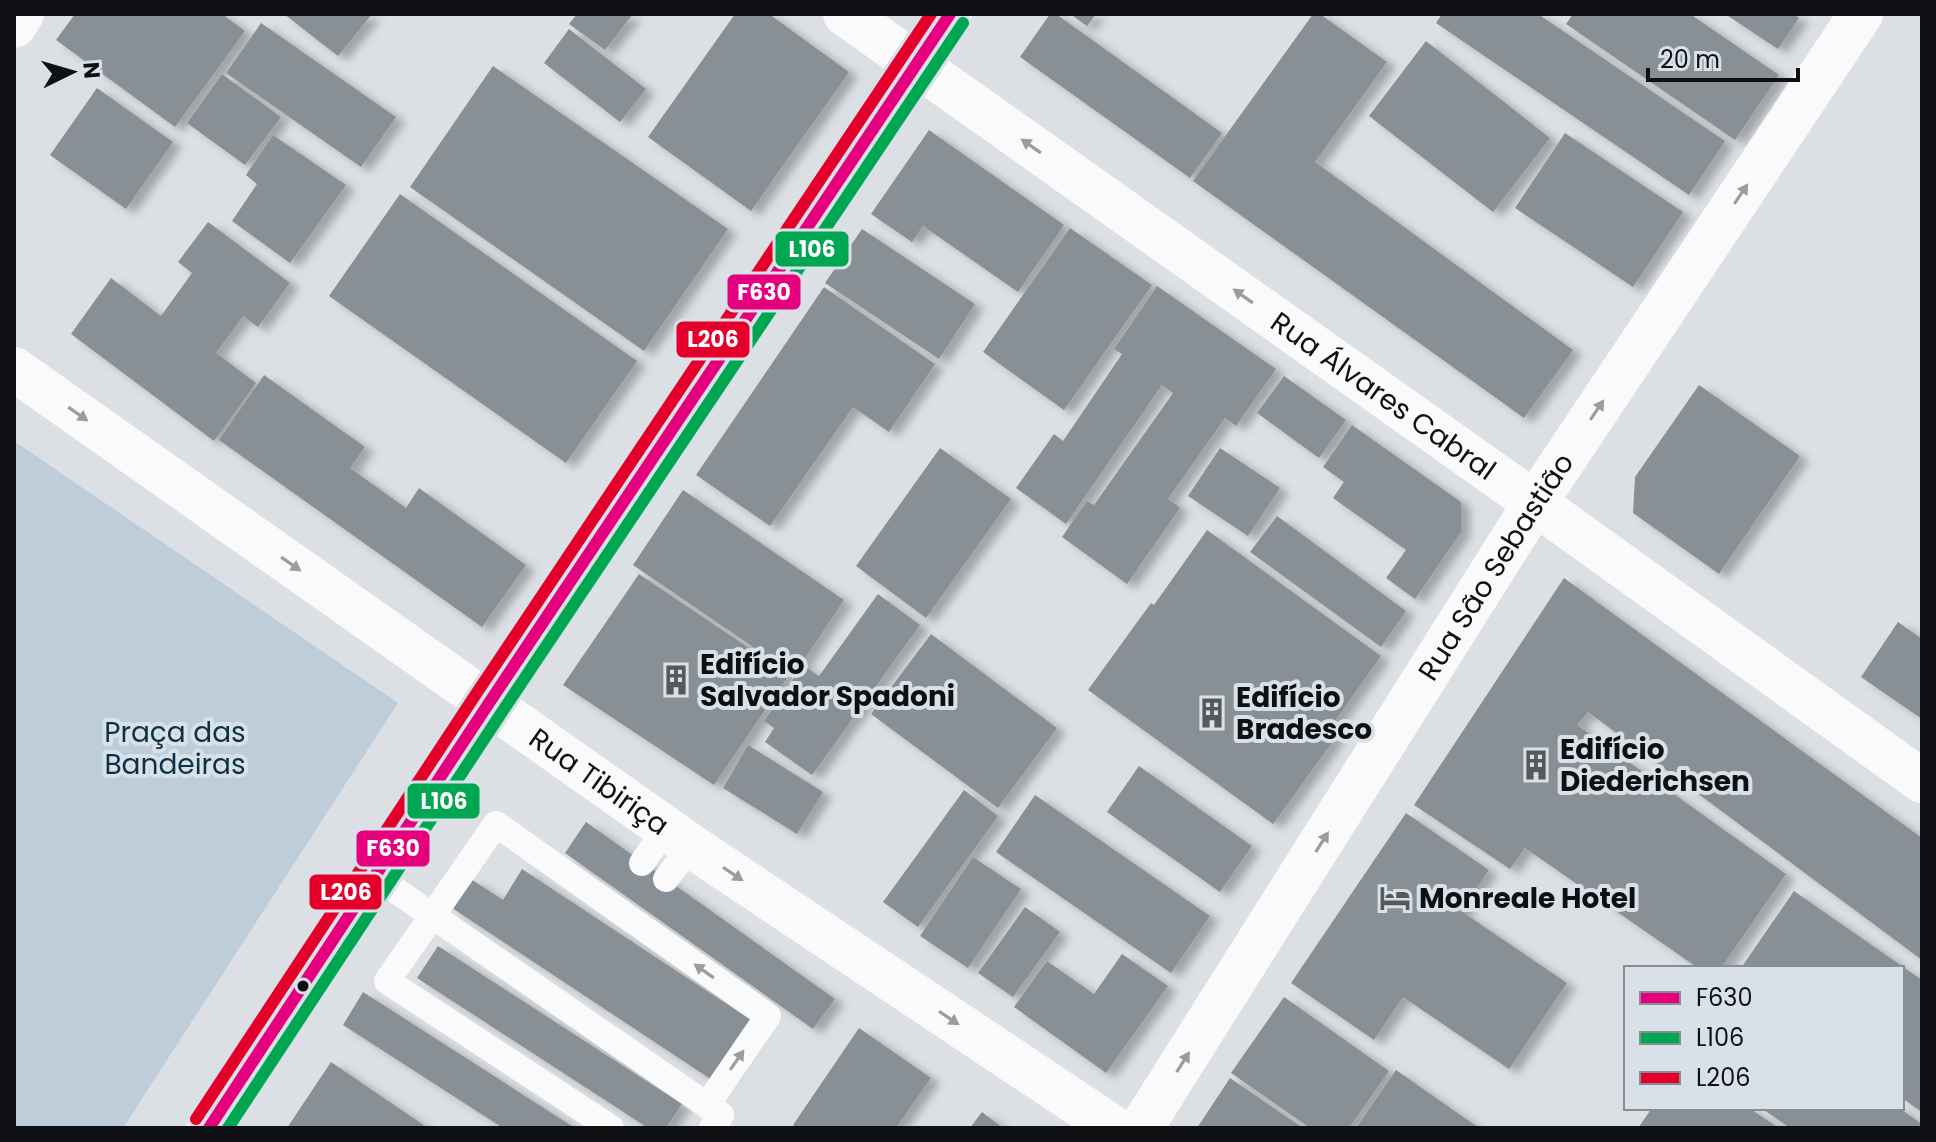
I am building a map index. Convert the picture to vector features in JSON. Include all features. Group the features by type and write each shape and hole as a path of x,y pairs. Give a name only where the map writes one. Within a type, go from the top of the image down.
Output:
{"street":[{"path":"14,26 22,14"},
{"name":"Rua Álvares Cabral","path":"845,14 1922,781"},
{"path":"209,1128 950,14"},
{"name":"Rua São Sebastião","path":"1141,1128 1535,503 1861,14"},
{"name":"Rua Tibiriça","path":"14,369 489,703 666,854 1114,1128"}],"lane":[{"path":"375,876 430,916 710,1116 768,1016 617,899 496,824 430,916 387,981 611,1128"}],"green space":[{"name":"Praça das Bandeiras","path":"14,441 398,703 123,1128 14,1128"}],"building":[{"path":"75,14 222,14 245,31 175,127 56,40"},
{"path":"284,14 372,14 338,56"},
{"path":"577,14 633,14 605,50 569,24"},
{"path":"735,14 769,14 849,72 751,211 648,137"},
{"path":"1050,14 1056,14 1222,133 1190,178 1020,57"},
{"path":"1070,14 1096,14 1087,26"},
{"path":"1313,14 1320,14 1387,62 1315,162 1573,350 1524,418 1193,181"},
{"path":"1442,14 1538,14 1725,141 1689,195 1436,23"},
{"path":"1573,14 1690,14 1779,75 1735,140 1566,24"},
{"path":"1725,14 1794,14 1799,18 1778,49"},
{"path":"261,23 396,117 361,167 226,73"},
{"path":"569,29 646,89 620,122 544,63"},
{"path":"1426,41 1550,138 1493,212 1369,116"},
{"path":"493,66 728,229 644,351 410,187"},
{"path":"222,74 281,117 245,165 187,123"},
{"path":"97,88 173,142 126,209 50,155"},
{"path":"929,130 1064,225 1018,292 923,226 912,242 871,214"},
{"path":"1565,133 1683,212 1633,287 1515,208"},
{"path":"273,135 346,185 290,263 232,221 257,184 246,175"},
{"path":"400,194 637,361 566,463 329,296"},
{"path":"208,222 290,283 258,327 243,316 216,353 256,383 214,441 71,334 111,278 161,316 192,273 178,262"},
{"path":"1070,228 1152,285 1064,410 983,352"},
{"path":"862,229 975,304 939,359 825,283"},
{"path":"1157,286 1276,369 1236,426 1225,418 1168,499 1180,508 1127,584 1062,537 1087,501 1094,505 1173,393 1162,385 1066,524 1016,488 1054,434 1063,441 1122,354 1114,349"},
{"path":"824,287 935,364 889,432 853,407 770,526 696,475"},
{"path":"264,375 365,447 350,468 406,508 419,488 526,565 482,627 219,440"},
{"path":"1284,376 1346,420 1319,458 1257,413"},
{"path":"1699,385 1800,456 1719,574 1633,513 1635,477"},
{"path":"1352,425 1461,502 1461,532 1415,599 1386,578 1406,550 1333,498 1344,482 1323,467"},
{"path":"940,448 1011,499 926,618 856,566"},
{"path":"1220,448 1280,488 1248,536 1188,496"},
{"path":"683,490 844,600 794,675 633,565"},
{"path":"1277,516 1406,611 1381,647 1250,552"},
{"path":"1207,530 1381,656 1328,731 1336,737 1273,824 1088,690"},
{"name":"Edifício Salvador Spadoni","path":"639,574 789,675 714,785 563,685"},
{"name":"Edifício Diederichsen","path":"1564,578 1922,838 1922,960 1588,712 1577,725 1786,874 1722,966 1695,966 1525,848 1510,869 1414,805"},
{"path":"878,594 920,625 812,775 765,742 774,728 764,721 803,665 819,676"},
{"path":"1898,622 1922,639 1922,719 1861,677"},
{"path":"931,634 1057,728 998,808 871,714"},
{"path":"748,745 823,792 797,834 723,788"},
{"path":"1139,766 1252,846 1220,892 1107,812"},
{"path":"964,790 998,816 918,927 883,902"},
{"path":"1035,795 1210,916 1171,973 996,852"},
{"path":"1406,813 1489,870 1461,911 1567,983 1509,1069 1403,997 1374,1040 1291,983"},
{"path":"586,822 835,999 813,1029 565,853"},
{"path":"973,857 1021,889 968,968 920,936"},
{"path":"522,869 757,1024 718,1084 452,908 471,879 503,900"},
{"path":"1794,891 1902,966 1742,966"},
{"path":"1025,907 1060,932 1013,997 978,973"},
{"path":"438,946 682,1104 666,1128 648,1128 417,978"},
{"path":"1122,954 1168,986 1106,1073 1014,1007 1047,961 1094,994"},
{"path":"1904,967 1922,980 1922,1112 1904,1099"},
{"path":"363,992 575,1128 503,1128 343,1025"},
{"path":"1284,997 1389,1071 1349,1128 1310,1128 1231,1073"},
{"path":"859,1028 931,1078 896,1128 798,1128 793,1125"},
{"path":"331,1062 428,1128 287,1128"},
{"path":"1396,1070 1479,1128 1356,1128"},
{"path":"1230,1078 1303,1128 1197,1128"},
{"path":"1651,1110 1752,1110 1779,1128 1638,1128"},
{"path":"1764,1110 1902,1110 1922,1124 1922,1128 1790,1128"},
{"path":"982,1112 1003,1128 970,1128"}],"transit line":[{"name":"L206","path":"196,1119 931,14"},
{"name":"F630","path":"209,1128 950,14"},
{"name":"L106","path":"228,1128 963,23"}],"place":[{"name":"Edifício Salvador Spadoni","path":"676,680"},
{"name":"Edifício Bradesco","path":"1212,713"},
{"name":"Edifício Diederichsen","path":"1536,765"},
{"name":"Monreale Hotel","path":"1395,898"}]}
